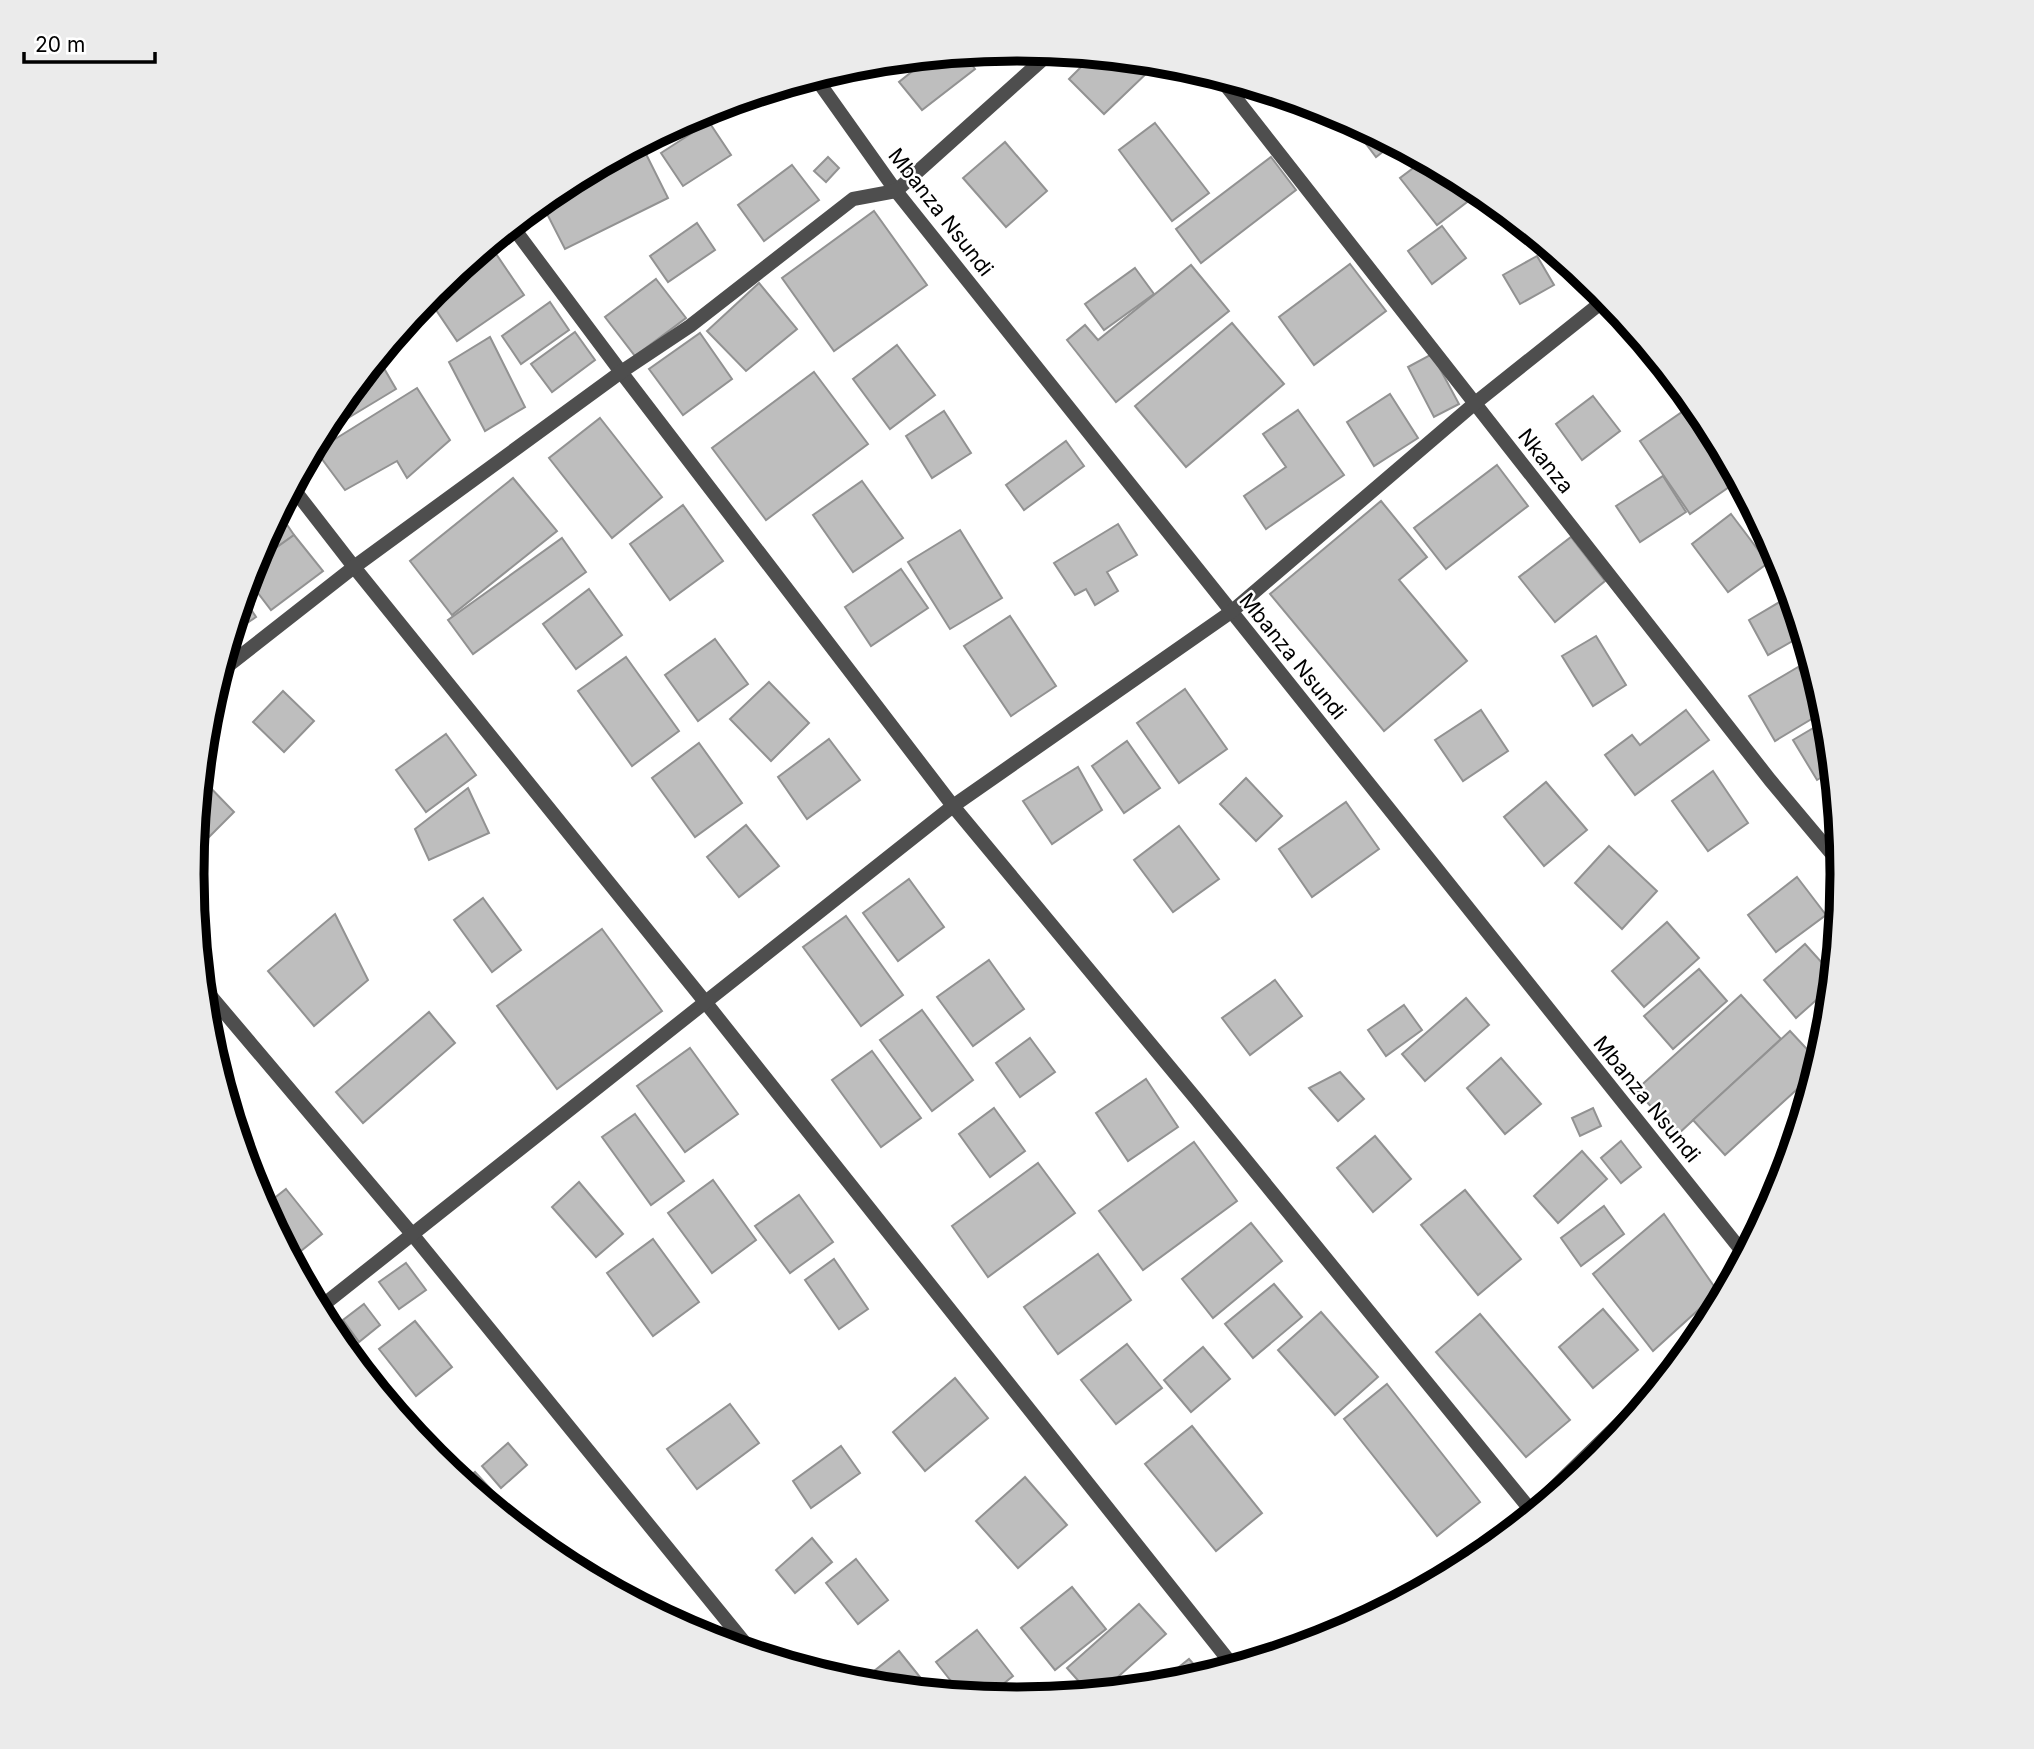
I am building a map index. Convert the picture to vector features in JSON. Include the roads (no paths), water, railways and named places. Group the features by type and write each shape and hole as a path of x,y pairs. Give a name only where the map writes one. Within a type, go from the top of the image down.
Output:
{"street":[{"path":"231,663 354,567 621,372 690,326 853,198 896,191 1040,62"},
{"name":"Mbanza Nsundi","path":"821,86 896,191 1739,1247"},
{"name":"Nkanza","path":"1229,90 1762,770 1830,851"},
{"path":"517,233 953,806 1197,1100 1528,1507"},
{"path":"326,1302 953,806 1231,612 1474,404 1598,305"},
{"path":"298,496 1228,1660"},
{"path":"214,1000 412,1234 742,1640"}]}
